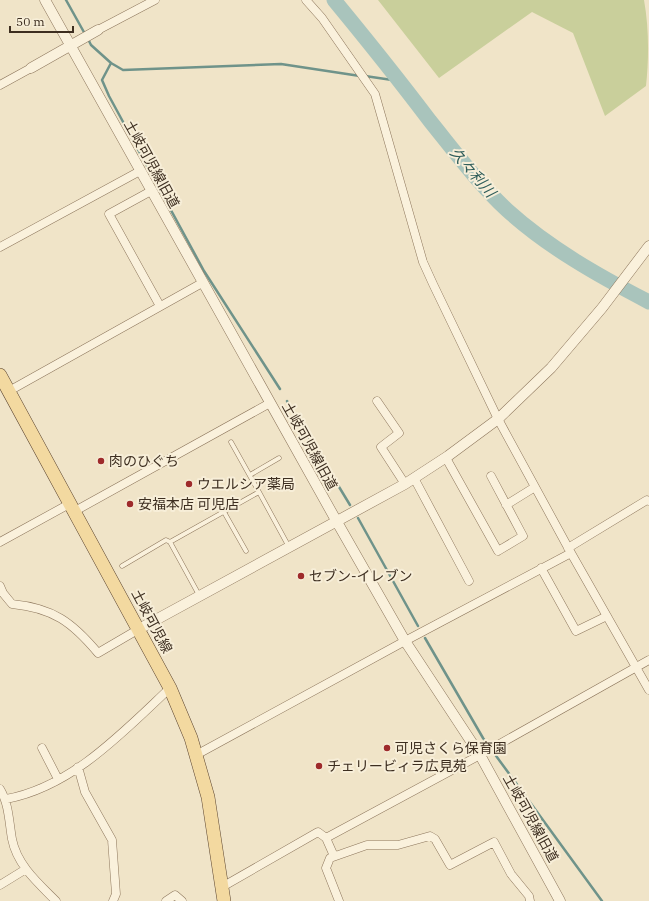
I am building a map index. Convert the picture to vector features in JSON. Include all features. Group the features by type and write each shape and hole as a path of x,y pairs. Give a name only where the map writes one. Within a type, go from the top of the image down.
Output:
{"main road":[{"name":"土岐可児線","path":"0,375 170,688 196,755 208,797 222,897"}],"street":[{"name":"土岐可児線旧道","path":"45,0 75,44 140,170 202,283 405,641 483,754 560,901"},
{"path":"0,85 155,0"},
{"path":"306,0 371,89 379,105 423,262 498,420 569,550 649,690"},
{"path":"0,247 140,170"},
{"path":"151,190 109,214 160,306"},
{"path":"0,586 3,593 12,604 35,606 74,626 98,653 409,481 446,458 498,420 551,368 602,308 649,246"},
{"path":"9,391 202,283"},
{"path":"377,401 399,432 380,447 409,481 470,581"},
{"path":"0,542 73,507 270,403"},
{"path":"446,458 498,551 523,536 491,476"},
{"path":"506,505 535,487"},
{"path":"196,755 541,568 647,500 649,501"},
{"path":"541,568 576,631 607,616"},
{"path":"326,838 483,754 649,660"},
{"path":"56,901 26,869 12,840 2,794 19,797 78,768 121,733 170,688"},
{"path":"42,748 58,779"},
{"path":"78,768 85,792 112,840 116,894 113,901"},
{"path":"222,897 318,832 326,838 334,856"},
{"path":"339,901 326,868 330,858 367,845 398,845 430,836 435,839 450,864 494,842 511,874 530,896 530,901"},
{"path":"0,885 26,869"},
{"path":"166,901 175,895 182,901"}],"lane":[{"path":"231,442 290,547"},
{"path":"250,475 279,458"},
{"path":"122,566 166,540 170,542 259,492"},
{"path":"224,512 246,551"},
{"path":"170,542 200,596"}],"green space":[{"path":"378,0 644,0 648,43 646,86 605,116 573,33 532,12 439,78"}],"waterway":[{"path":"66,0 85,34"},
{"name":"久々利川","path":"334,0 467,167 507,210 557,249 649,302"},
{"path":"88,39 91,45 111,63 102,80 109,96 204,271 280,389"},
{"path":"111,63 123,70 281,64 360,76"},
{"path":"365,76 399,81"},
{"path":"287,401 350,505"},
{"path":"358,518 418,626"},
{"path":"425,638 483,738 602,901"}],"place":[{"name":"肉のひぐち","path":"101,461"},
{"name":"ウエルシア薬局","path":"189,484"},
{"name":"安福本店 可児店","path":"130,504"},
{"name":"セブン-イレブン","path":"301,576"},
{"name":"可児さくら保育園","path":"387,748"},
{"name":"チェリービィラ広見苑","path":"319,766"}]}
